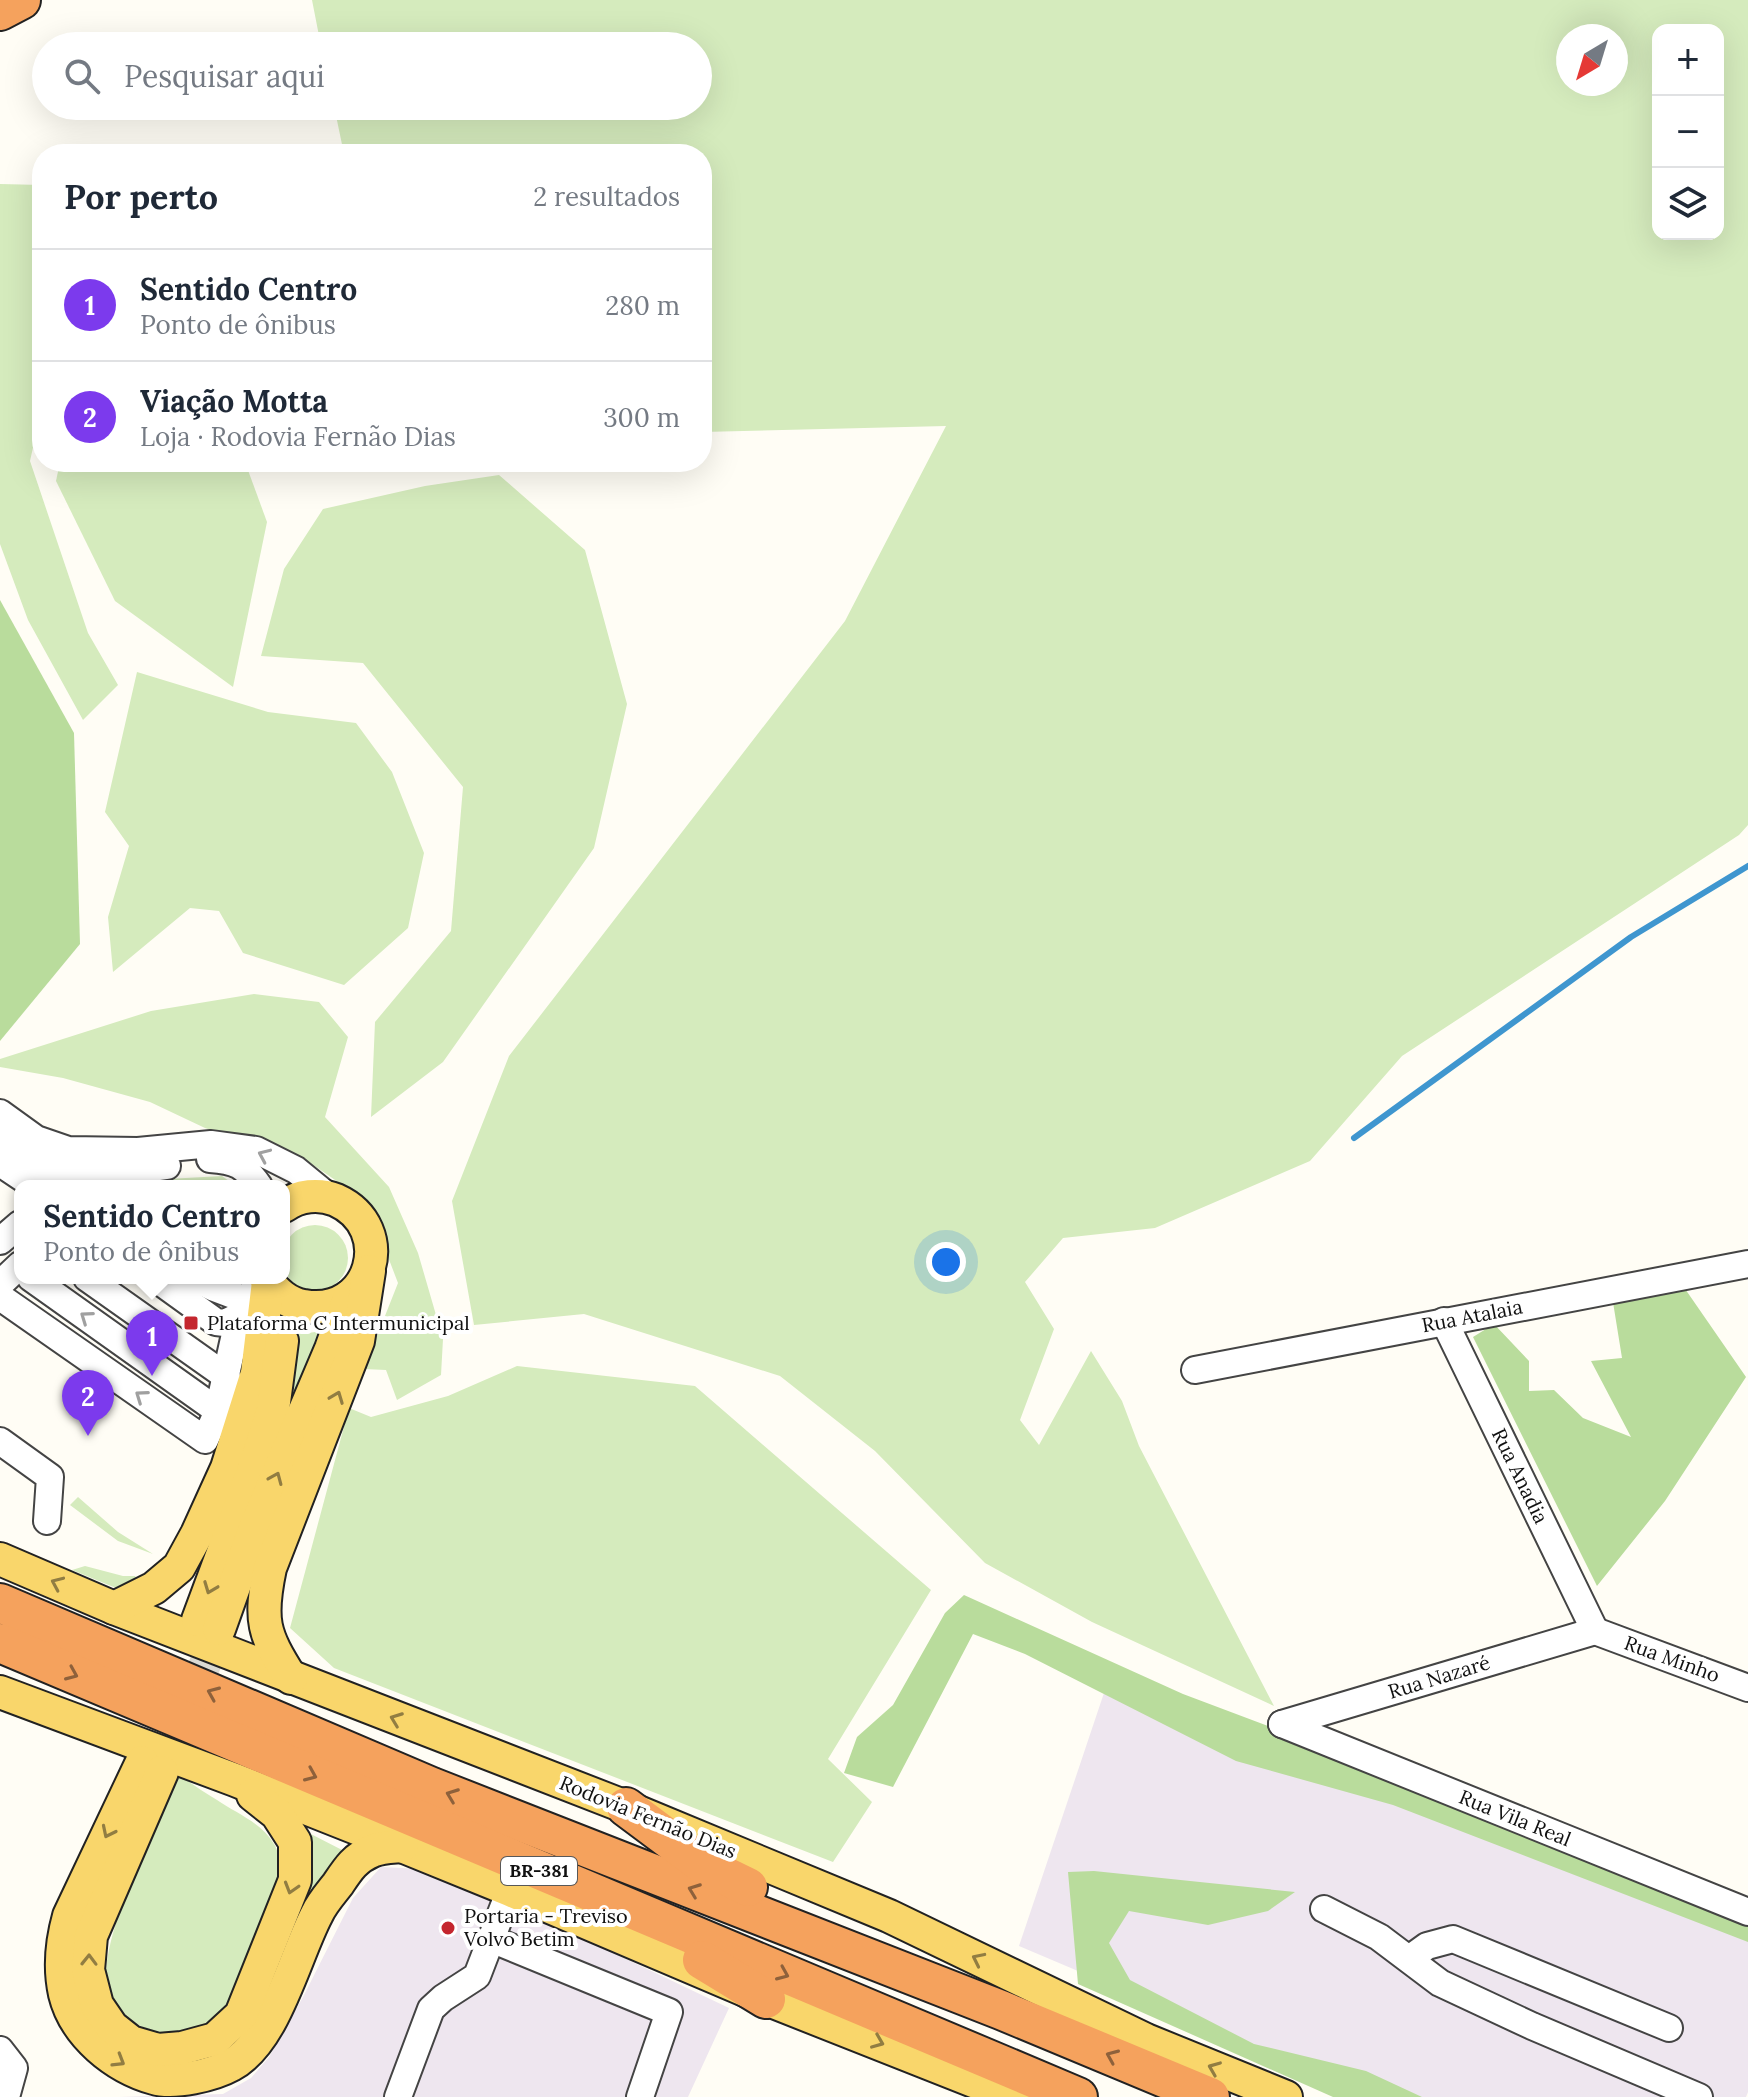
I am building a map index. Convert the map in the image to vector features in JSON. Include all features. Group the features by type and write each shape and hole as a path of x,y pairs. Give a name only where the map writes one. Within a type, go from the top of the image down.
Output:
{"highway":[{"path":"0,11 21,0"},
{"name":"BR-381","path":"0,1603 432,1787 1009,2014 1210,2097"},
{"name":"BR-381","path":"0,1643 1078,2097"},
{"path":"626,1807 705,1866 1009,2014"},
{"path":"594,1894 766,1999"}],"main road":[{"path":"261,1292 282,1352 273,1410 208,1625 255,1528 372,1252 369,1234 360,1218 346,1205 329,1197 316,1196 302,1197 290,1203"},
{"path":"261,1292 300,1306 317,1308 335,1305 360,1283"},
{"path":"291,1678 273,1650 266,1628 263,1609 265,1591 270,1568 358,1341 360,1283"},
{"path":"114,1608 154,1588 179,1567 203,1520 227,1468 257,1373 261,1292"},
{"name":"Rodovia Fernão Dias","path":"0,1559 114,1608 626,1807 889,1916 1146,2040 1286,2097"},
{"name":"BR-381","path":"0,1692 402,1846 766,1999 1014,2097"},
{"path":"235,1780 277,1814 295,1842 295,1880 241,2015 215,2039 182,2048 158,2050 131,2042 112,2027 97,2005 88,1970 91,1936 152,1767 69,1916 62,1942 65,1995 87,2036 111,2058 155,2079 185,2080 231,2065 247,2052 264,2030 294,1972 317,1914 353,1862 375,1849 402,1846"}],"street":[{"path":"0,1113 36,1139 68,1150 138,1151 211,1144 256,1150 296,1170 329,1197"},
{"path":"0,1137 38,1160 79,1179 207,1159 225,1160 246,1168 255,1180"},
{"path":"0,1163 26,1180"},
{"name":"Rua Atalaia","path":"1195,1370 1748,1264"},
{"path":"34,1284 218,1411"},
{"path":"95,1284 227,1377"},
{"path":"163,1284 216,1322 225,1323 261,1292"},
{"path":"206,1284 261,1292"},
{"path":"0,1297 205,1440 261,1292"},
{"name":"Rua Anadia","path":"1444,1321 1595,1631"},
{"path":"0,1441 50,1477 47,1521"},
{"name":"Rua Minho","path":"1595,1631 1748,1688"},
{"name":"Rua Nazaré","path":"1282,1724 1595,1631"},
{"name":"Rua Vila Real","path":"1282,1724 1748,1912"},
{"path":"398,2097 431,2009 477,1976 510,1890"},
{"path":"1324,1909 1379,1937 1440,1983 1699,2097"},
{"path":"491,1939 669,2012 640,2097"},
{"path":"1409,1959 1427,1946 1453,1939 1669,2028"},
{"path":"0,2050 14,2068 6,2097"}],"shaded area":[{"path":"1108,1681 1748,1926 1746,2097 1375,2097 1019,1946"},
{"path":"381,1867 444,1870 729,2008 688,2097 119,2097 223,2094 251,2078 269,2057 303,1997 353,1898"}],"green space":[{"path":"312,0 1748,0 1748,825 1739,835 1402,1056 1310,1161 1155,1228 1063,1238 1025,1282 1054,1329 1020,1420 1039,1445 1091,1351 1122,1401 1139,1446 1274,1706 1092,1622 985,1563 875,1451 780,1376 584,1314 474,1325 452,1201 509,1056 845,621 946,426 712,432 712,144 342,144 337,120 712,120 712,32 318,32"},
{"path":"0,184 32,185 30,461 88,633 118,685 83,720 28,620 0,544"},
{"path":"58,472 249,472 267,522 233,687 115,601 56,481"},
{"path":"499,475 585,550 627,704 594,848 443,1062 371,1117 375,1022 451,931 463,787 363,663 261,656 284,569 323,509 425,486"},
{"path":"0,600 74,733 80,944 0,1041"},
{"path":"137,672 268,712 356,723 392,772 424,853 408,928 344,985 243,953 219,911 190,908 113,972 108,917 129,846 105,812"},
{"path":"254,994 319,1002 348,1037 325,1117 389,1187 418,1253 443,1339 441,1375 397,1400 386,1370 364,1369 398,1283 367,1202 309,1162 205,1128 150,1102 63,1078 0,1067 0,1059 151,1011"},
{"path":"222,1176 228,1180 149,1180"},
{"path":"315,1225 328,1228 342,1240 347,1252 345,1271 328,1288 309,1290 290,1278 290,1238 302,1228"},
{"path":"1681,1283 1746,1377 1665,1501 1597,1586 1473,1337 1494,1324 1529,1361 1529,1391 1554,1390 1583,1418 1631,1437 1591,1361 1622,1358 1612,1296"},
{"path":"291,1327 308,1333 329,1330 282,1435 290,1383"},
{"path":"517,1366 695,1386 931,1590 828,1759 872,1802 833,1862 334,1668 290,1628 349,1408 371,1417 448,1396"},
{"path":"78,1497 118,1532 153,1554 118,1541 70,1505"},
{"path":"85,1566 135,1576 138,1581 116,1588 72,1570"},
{"path":"964,1595 1183,1694 1748,1912 1748,1942 1393,1805 1236,1761 1025,1654 973,1634 893,1787 844,1773 857,1737 893,1705 945,1613"},
{"path":"176,1773 263,1830 275,1846 279,1865 277,1884 264,1926 245,1973 224,2012 208,2028 193,2034 175,2035 151,2031 125,2016 108,1991 106,1971 110,1945 130,1883"},
{"path":"305,1831 346,1852 326,1872 302,1907 308,1883"},
{"path":"1094,1871 1295,1892 1268,1911 1208,1925 1129,1911 1109,1943 1130,1980 1254,2044 1366,2071 1422,2097 1333,2097 1078,1984 1068,1872"}],"waterway":[{"path":"1354,1138 1631,937 1748,866"}],"tunnel":[{"path":"162,1772 219,1629"}],"place":[{"name":"Plataforma C Intermunicipal","path":"191,1323"},
{"name":"Sentido Centro","path":"152,1376"},
{"name":"Viação Motta","path":"88,1436"},
{"name":"Portaria - Treviso Volvo Betim","path":"448,1928"}]}
